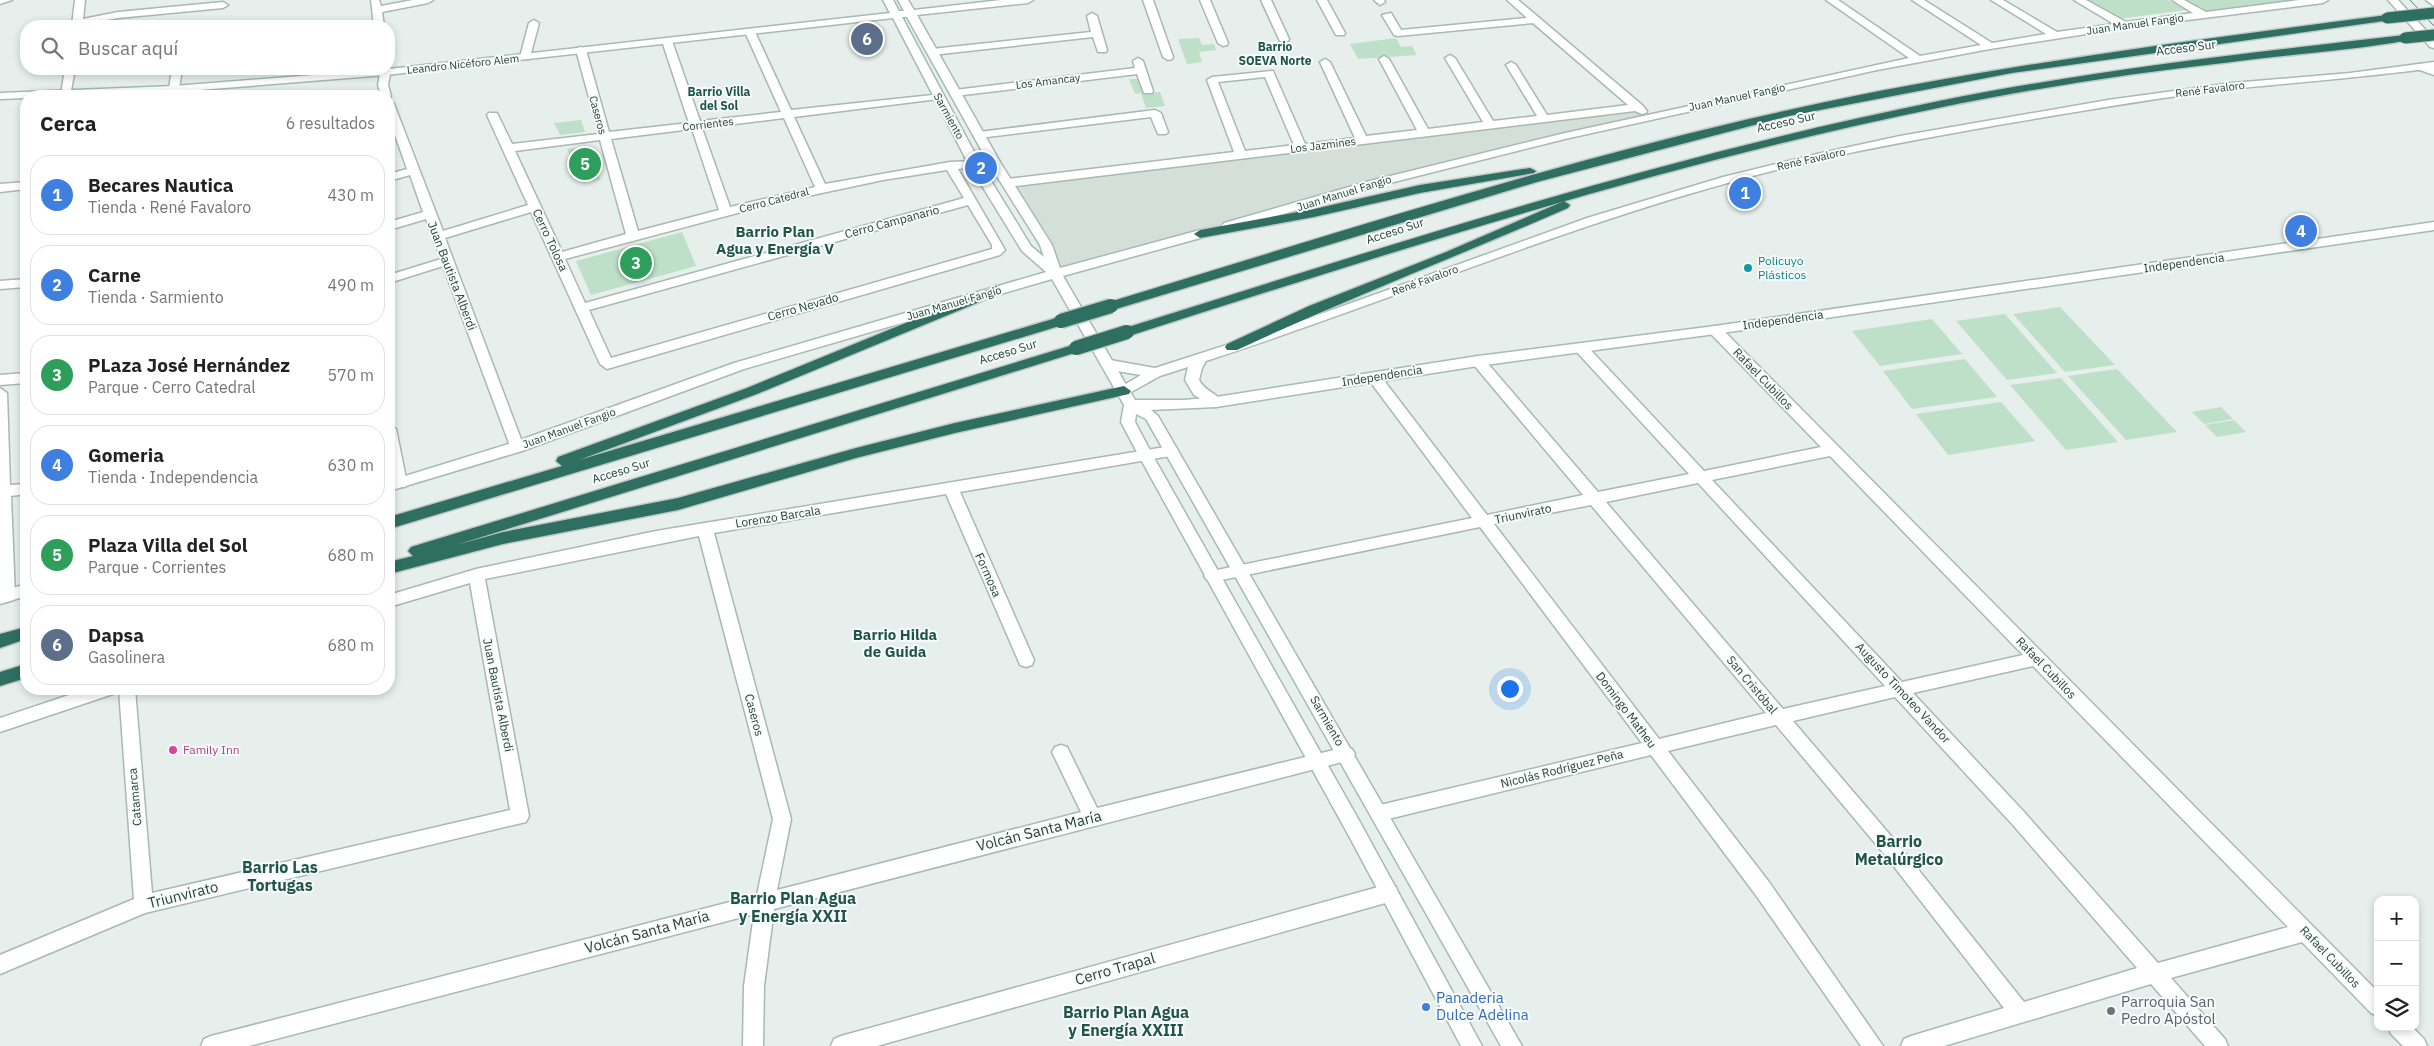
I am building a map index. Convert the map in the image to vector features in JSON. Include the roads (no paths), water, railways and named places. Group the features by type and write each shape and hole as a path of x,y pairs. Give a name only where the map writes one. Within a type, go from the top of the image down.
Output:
{"highway":[{"name":"Acceso Sur","path":"395,520 1458,200 1634,152 1790,113 2001,71 2434,13"},
{"name":"Acceso Sur","path":"395,557 1076,348 1479,221 1642,174 1891,115 2130,71 2434,35"},
{"path":"1232,347 1314,309 1450,255 1550,210 1589,197 1664,174 2002,94"},
{"path":"1200,234 1314,213 1420,189 1522,173 1734,120 1790,113"},
{"path":"395,520 665,424 752,391 996,290"},
{"path":"395,566 503,538 678,504 856,453 955,428 1128,398"},
{"path":"0,641 20,635"},
{"path":"0,679 20,672"}],"street":[{"path":"0,1 7,0"},
{"path":"78,20 80,0"},
{"path":"378,20 375,5 428,0"},
{"name":"Sarmiento","path":"888,0 974,163 1026,248 1055,273"},
{"name":"Sarmiento","path":"903,0 994,162 1046,245 1055,273 1128,398 1151,416 1512,1046"},
{"name":"Leandro Nicéforo Alem","path":"395,69 525,57 1028,0"},
{"path":"1148,0 1168,57"},
{"path":"1205,0 1223,43"},
{"path":"1266,0 1284,39"},
{"path":"1322,0 1340,33"},
{"path":"1512,0 1648,116"},
{"path":"1830,0 1918,59"},
{"path":"1917,0 1990,46"},
{"path":"1996,0 2056,36"},
{"path":"2079,0 2124,26"},
{"path":"2177,0 2204,15"},
{"name":"Juan Manuel Fangio","path":"395,485 517,447 739,366 996,290 1200,234 1374,183 1648,116 1918,59 2124,26 2323,0"},
{"path":"2431,0 2434,3"},
{"path":"2390,2 2434,45"},
{"path":"98,20 118,15 223,5"},
{"path":"1387,15 1398,33 1535,20"},
{"path":"1092,16 1102,50"},
{"path":"525,57 534,23"},
{"path":"750,32 821,188"},
{"path":"932,52 1097,34"},
{"path":"667,41 726,213"},
{"name":"Caseros","path":"581,50 633,237"},
{"path":"1450,58 1489,124"},
{"path":"1384,59 1424,132"},
{"path":"1325,62 1362,140"},
{"path":"1511,64 1543,117"},
{"name":"Los Amancay","path":"955,93 1139,65 1148,91"},
{"name":"René Favaloro","path":"1128,398 1154,373 1312,322 1590,221 1727,179 1817,156 1900,139 2108,103 2232,86 2434,65"},
{"path":"2421,67 2434,72"},
{"path":"1241,155 1212,80 1270,73 1302,148"},
{"path":"67,90 69,75"},
{"path":"174,89 175,75"},
{"name":"Leandro Nicéforo Alem","path":"160,90 330,75"},
{"path":"384,90 383,85 385,75"},
{"name":"Leandro Nicéforo Alem","path":"0,96 20,95"},
{"name":"Corrientes","path":"508,148 938,96"},
{"name":"Los Jazmines","path":"1008,183 1638,107"},
{"path":"979,135 1156,113 1162,132"},
{"name":"Cerro Tolosa","path":"493,115 607,364"},
{"name":"Juan Bautista Alberdi","path":"395,121 428,214 517,447"},
{"name":"Cerro Catedral","path":"558,257 821,188 950,165 994,162"},
{"path":"950,165 971,200"},
{"path":"395,176 412,170"},
{"path":"0,188 20,186"},
{"name":"Cerro Nevado","path":"607,364 996,252 999,250 971,200"},
{"name":"Cerro Campanario","path":"581,308 971,200"},
{"path":"437,237 535,207"},
{"path":"395,224 428,214"},
{"name":"Independencia","path":"1128,398 1184,405 1216,402 1478,361 1715,330 2434,226"},
{"path":"395,277 446,261"},
{"path":"0,285 20,283"},
{"name":"Rafael Cubillos","path":"1715,330 2374,1002"},
{"name":"Augusto Timoteo Vandor","path":"1580,347 2019,819 2218,1046"},
{"path":"1203,356 1195,367 1192,380 1199,392 1216,402"},
{"name":"San Cristóbal","path":"1478,361 1891,849 2020,1013"},
{"path":"1110,365 1154,373"},
{"name":"Domingo Matheu","path":"1374,377 1762,888 1872,1046"},
{"path":"0,380 20,378"},
{"path":"0,392 4,491 4,597 20,592"},
{"name":"Sarmiento","path":"1128,398 1128,422 1146,456 1472,1046"},
{"name":"Triunvirato","path":"1212,576 1833,450"},
{"name":"Lorenzo Barcala","path":"395,599 476,575 656,537 1171,451"},
{"name":"Formosa","path":"951,489 1026,660"},
{"path":"4,491 20,490"},
{"name":"Caseros","path":"706,529 782,820 765,902 754,986 753,1046"},
{"name":"Juan Bautista Alberdi","path":"476,575 520,816"},
{"name":"Nicolás Rodríguez Peña","path":"1380,813 1779,717 2037,658"},
{"path":"0,725 89,695"},
{"name":"Catamarca","path":"127,695 144,904"},
{"path":"1061,752 1092,817"},
{"name":"Volcán Santa María","path":"211,1046 1092,817 1346,754"},
{"name":"Triunvirato","path":"0,965 144,904 520,816"},
{"name":"Cerro Trapal","path":"840,1046 1389,893"},
{"path":"1911,1046 2154,973 2305,932"},
{"path":"2402,1031 2417,1046"}],"tram line":[{"path":"2410,0 2434,26"}],"place":[{"name":"Dapsa","path":"867,39"},
{"name":"Plaza Villa del Sol","path":"585,164"},
{"name":"Carne","path":"981,168"},
{"name":"Becares Nautica","path":"1745,193"},
{"name":"Gomeria","path":"2301,231"},
{"name":"PLaza José Hernández","path":"636,263"},
{"name":"Policuyo Plásticos","path":"1748,268"},
{"name":"Family Inn","path":"173,750"},
{"name":"Panaderia Dulce Adelina","path":"1426,1007"},
{"name":"Parroquia San Pedro Apóstol","path":"2111,1011"}],"district":[{"name":"Barrio SOEVA Norte","path":"1275,54"},
{"name":"Barrio Villa del Sol","path":"719,99"},
{"name":"Barrio Plan Agua y Energía V","path":"775,240"},
{"name":"Barrio Hilda de Guida","path":"895,644"},
{"name":"Barrio Metalúrgico","path":"1899,850"},
{"name":"Barrio Las Tortugas","path":"280,876"},
{"name":"Barrio Plan Agua y Energía XXII","path":"793,907"},
{"name":"Barrio Plan Agua y Energía XXIII","path":"1126,1021"}]}
